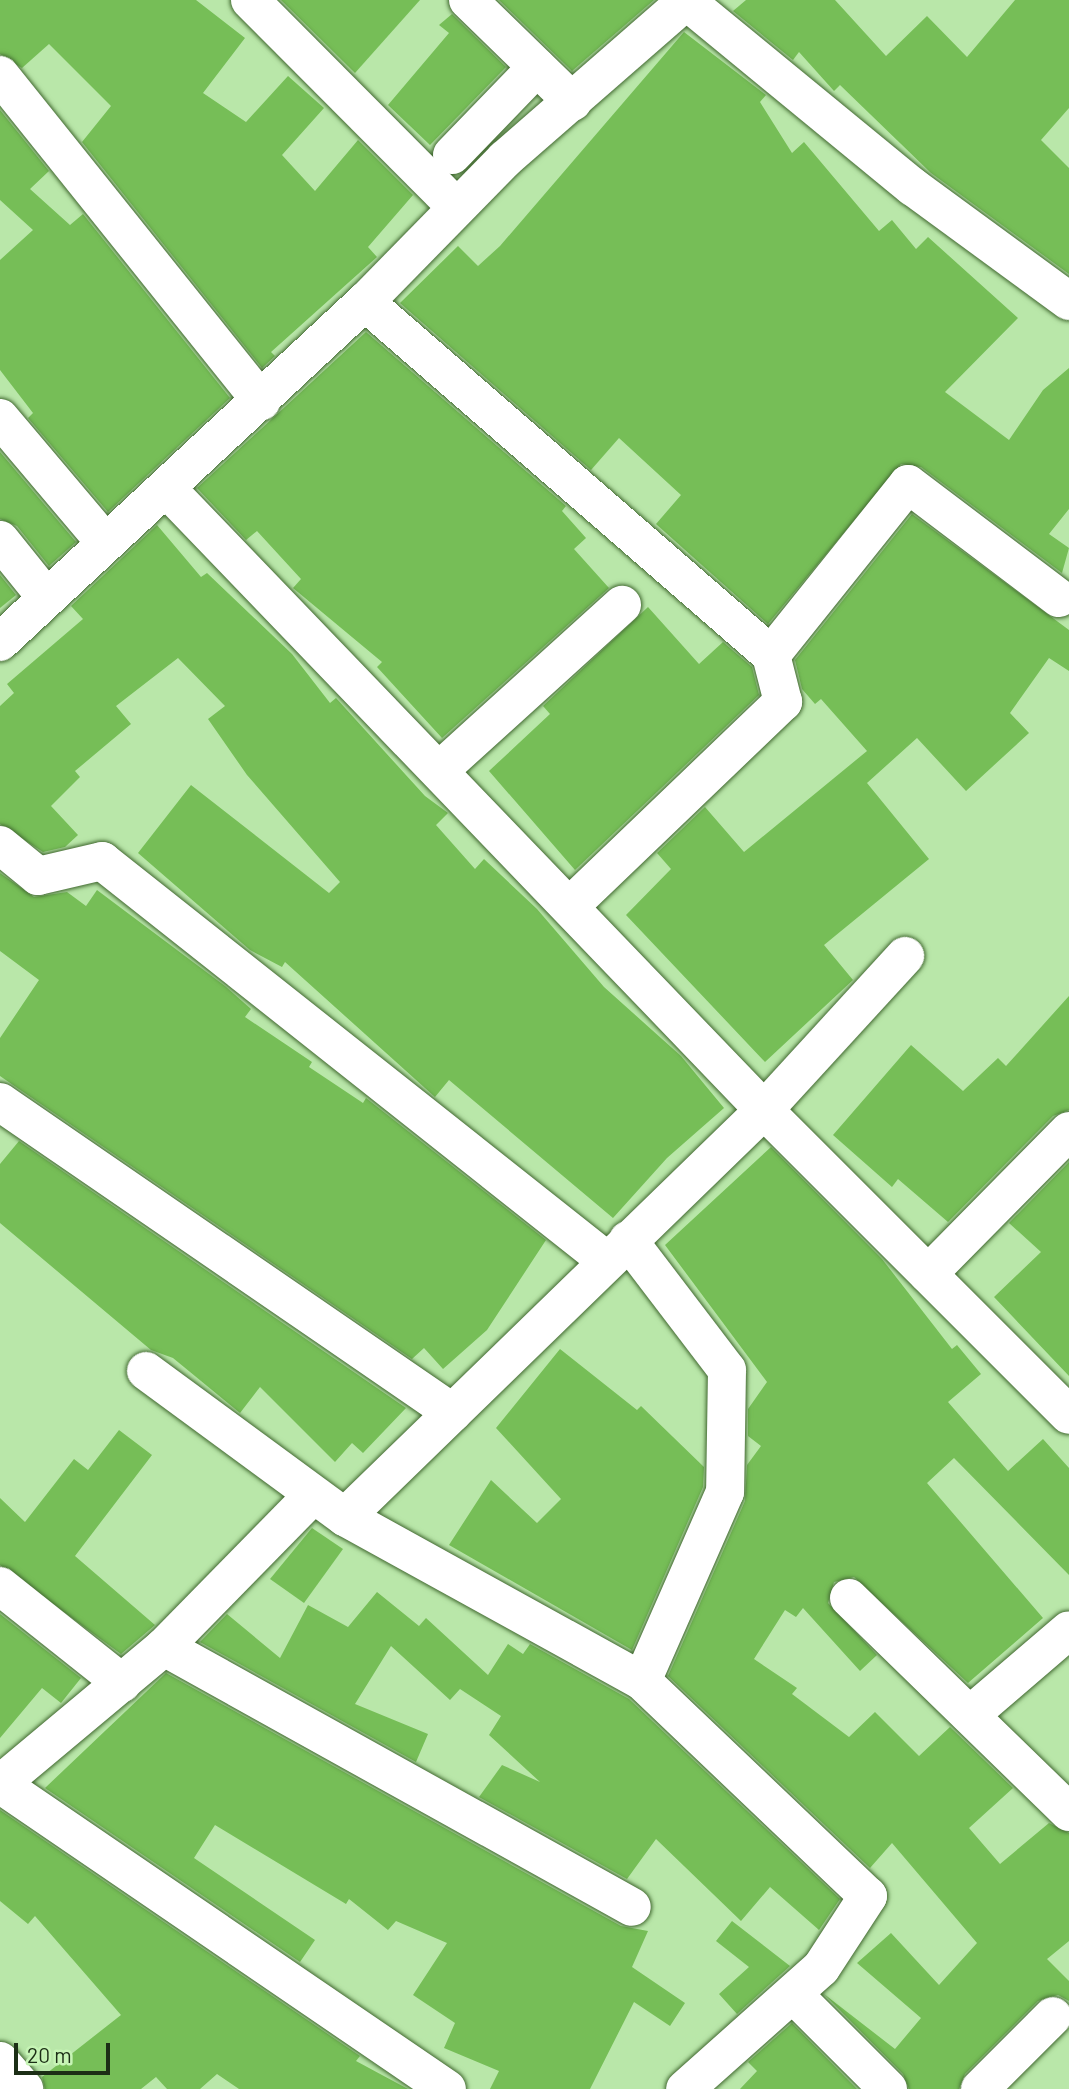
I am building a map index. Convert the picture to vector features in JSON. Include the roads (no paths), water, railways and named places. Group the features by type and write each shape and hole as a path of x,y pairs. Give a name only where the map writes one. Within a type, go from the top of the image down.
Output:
{"street":[{"path":"250,0 457,208"},
{"path":"468,0 573,102"},
{"path":"0,642 104,541 168,489 261,401 365,302 457,208 686,0 913,187 1069,301"},
{"path":"452,155 537,67"},
{"path":"0,75 261,401"},
{"path":"365,302 771,655 783,702 571,905"},
{"path":"0,418 104,541"},
{"path":"771,655 908,484 1066,594"},
{"path":"168,489 442,768 764,1110 1069,1415"},
{"path":"0,540 46,597"},
{"path":"442,768 622,605"},
{"path":"0,845 38,876 102,861 618,1251 727,1370 725,1492 642,1681"},
{"path":"345,1517 764,1110 905,956"},
{"path":"0,1102 453,1413"},
{"path":"928,1274 1069,1131"},
{"path":"145,1371 312,1496 345,1517 642,1681 868,1896 821,1968 794,1995 685,2089"},
{"path":"312,1496 164,1647 0,1784 447,2089"},
{"path":"0,1586 122,1683"},
{"path":"849,1598 1069,1812"},
{"path":"970,1714 1069,1630"},
{"path":"164,1647 632,1907"},
{"path":"794,1995 888,2089"},
{"path":"980,2089 1053,2015"},
{"path":"0,2060 24,2089"}]}
